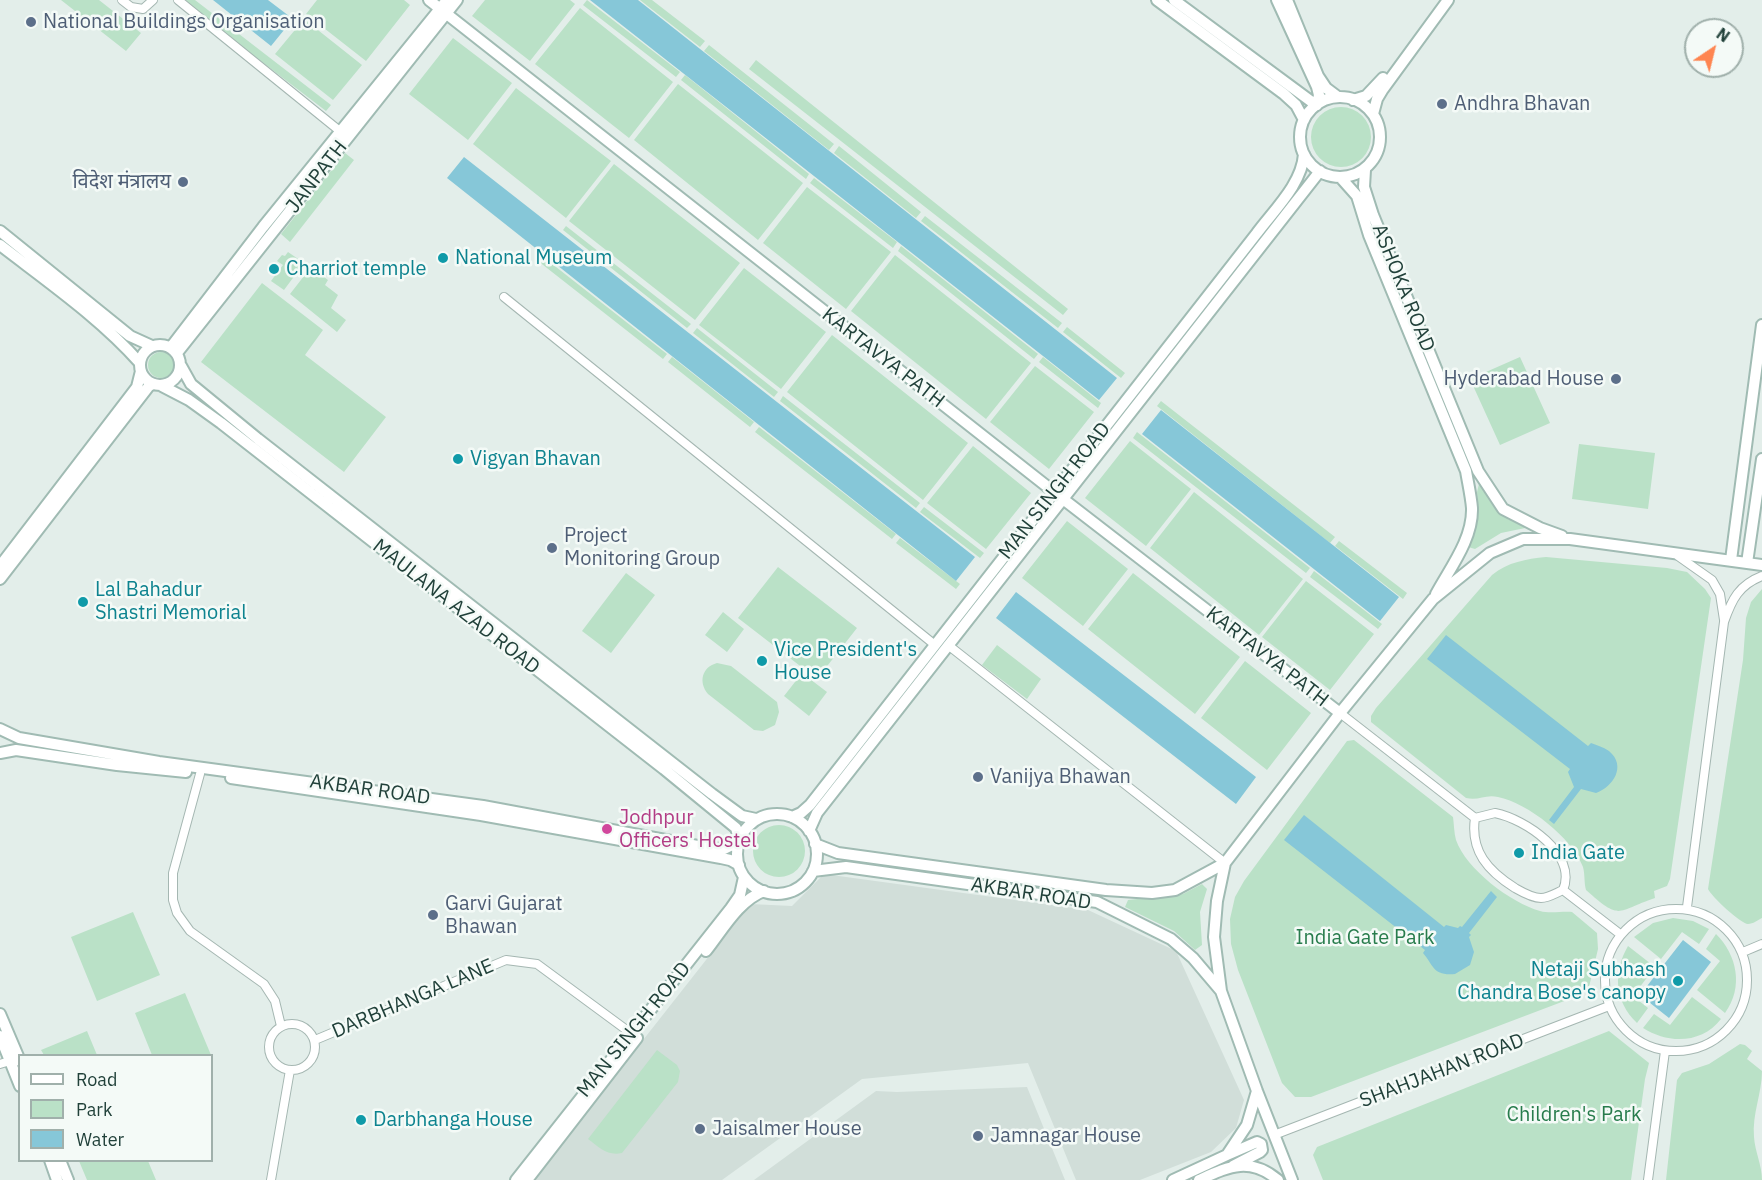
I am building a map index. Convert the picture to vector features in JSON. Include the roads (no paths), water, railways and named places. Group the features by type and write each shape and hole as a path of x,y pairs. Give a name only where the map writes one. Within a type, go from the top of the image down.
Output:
{"main road":[{"name":"KARTAVYA PATH","path":"429,0 444,8 1059,496 1340,713"},
{"name":"JANPATH","path":"174,350 257,234 444,8 457,0"},
{"path":"1157,0 1284,93 1296,105 1304,120"},
{"path":"1174,0 1316,105"},
{"path":"1277,0 1319,95 1316,105 1304,120 1300,133 1301,147 1307,160 1320,171 1335,178 1354,175 1365,170 1375,159 1380,148 1379,125 1373,114 1367,107 1353,100 1338,97 1316,105"},
{"path":"1287,0 1318,76 1326,88 1338,97"},
{"path":"1353,100 1366,96 1377,86 1440,0"},
{"path":"1373,114 1377,99 1383,89 1448,0"},
{"name":"JANPATH","path":"174,350 444,8"},
{"name":"MAN SINGH ROAD","path":"809,831 817,813 948,645 1290,188 1303,167 1304,154"},
{"name":"ASHOKA ROAD","path":"1365,170 1364,187 1373,215 1478,471 1503,509 1540,528 1570,539"},
{"name":"MAN SINGH ROAD","path":"792,817 810,806 934,645 1059,496 1320,171"},
{"name":"ASHOKA ROAD","path":"1341,178 1358,196 1369,235 1466,471 1472,509 1468,530 1462,549 1433,599"},
{"path":"0,231 130,336 152,346 162,345 174,350 181,366 175,380 149,386 0,579"},
{"path":"0,245 56,288 123,345 146,379 158,385"},
{"path":"1731,560 1762,326"},
{"path":"0,566 137,387 144,353 152,346"},
{"name":"MAULANA AZAD ROAD","path":"181,366 190,384 258,439 712,794 742,816 756,819"},
{"name":"MAULANA AZAD ROAD","path":"158,385 189,400 221,423 655,762 736,828 739,841"},
{"path":"1747,562 1762,459"},
{"path":"1292,1180 1221,991 1214,937 1217,901 1225,863 1340,713 1433,599 1490,553 1523,539 1570,539 1762,565"},
{"name":"AKBAR ROAD","path":"0,729 19,738 159,762 483,806 703,847 724,849 739,841"},
{"name":"AKBAR ROAD","path":"0,753 16,750 481,815 722,858 739,865"},
{"path":"774,814 792,817 809,831 816,853 813,871 797,888 775,893 754,886 744,877 737,854 739,841 746,828 756,819 774,814"},
{"name":"AKBAR ROAD","path":"815,844 838,853 1116,891 1152,893 1175,890 1225,863"},
{"name":"AKBAR ROAD","path":"813,871 846,867 1097,902 1170,939 1193,958 1221,991"},
{"name":"MAN SINGH ROAD","path":"516,1180 740,895 744,877"},
{"name":"MAN SINGH ROAD","path":"527,1180 741,907 762,890"},
{"path":"1113,910 1116,891"},
{"path":"0,1014 10,1062"},
{"path":"0,1036 18,1081"},
{"path":"1227,1155 1247,1125 1257,1091"},
{"path":"1173,1180 1227,1155 1276,1139"},
{"path":"1199,1180 1233,1166 1259,1146"},
{"path":"50,1162 57,1180"},
{"path":"60,1162 68,1180"},
{"path":"1233,1166 1256,1167 1278,1180"}],"street":[{"path":"122,0 131,7 143,9 153,0"},
{"path":"178,0 341,132"},
{"path":"504,297 934,645"},
{"path":"1670,552 1686,560 1712,580 1720,594 1724,622"},
{"path":"1687,907 1724,622 1732,600 1739,590 1762,576"},
{"path":"948,645 1225,863"},
{"path":"1340,713 1475,818"},
{"path":"200,774 174,873 173,900 177,914 190,931 264,984 274,1000 281,1026"},
{"path":"1475,818 1495,813 1505,815 1536,832 1560,856 1567,874 1563,890"},
{"path":"1475,818 1473,832 1479,851 1489,867 1498,875 1517,889 1540,898 1563,890"},
{"path":"1563,890 1620,934"},
{"path":"1687,907 1703,914 1731,934 1743,952 1746,967 1744,996 1733,1023 1712,1043 1693,1051 1665,1051 1634,1034 1609,1006 1605,988 1608,966 1620,934 1646,914 1687,907"},
{"path":"1743,952 1762,944"},
{"name":"DARBHANGA LANE","path":"315,1040 506,960 537,964 632,1034"},
{"name":"SHAHJAHAN ROAD","path":"1276,1139 1609,1006"},
{"path":"294,1023 310,1032 315,1040 315,1049 313,1058 307,1065 290,1070 281,1068 274,1062 269,1054 268,1044 271,1036 281,1026 294,1023"},
{"path":"1648,1180 1665,1051"},
{"path":"271,1180 290,1070"}],"water":[{"path":"213,0 268,0 293,19 271,46"},
{"path":"590,0 638,0 1117,378 1099,400"},
{"path":"464,157 975,557 956,581 447,178"},
{"path":"1161,410 1399,597 1380,621 1142,434"},
{"path":"1016,592 1256,777 1236,804 996,618"},
{"path":"1446,635 1588,746 1591,743 1609,751 1617,763 1617,769 1616,775 1608,786 1596,793 1581,789 1554,824 1549,820 1574,787 1568,772 1570,769 1427,659"},
{"path":"1304,815 1444,927 1446,925 1462,927 1491,891 1497,897 1469,933 1474,952 1470,965 1455,974 1438,972 1423,953 1425,950 1284,840"},
{"path":"1683,940 1711,962 1669,1018 1640,995"}],"place":[{"name":"National Buildings Organisation","path":"31,22"},
{"name":"Andhra Bhavan","path":"1442,104"},
{"name":"विदेश मंत्रालय","path":"183,182"},
{"name":"National Museum","path":"443,258"},
{"name":"Charriot temple","path":"274,269"},
{"name":"Hyderabad House","path":"1616,379"},
{"name":"Vigyan Bhavan","path":"458,459"},
{"name":"Project Monitoring Group","path":"552,548"},
{"name":"Lal Bahadur Shastri Memorial","path":"83,602"},
{"name":"Vice President's House","path":"762,661"},
{"name":"Vanijya Bhawan","path":"978,777"},
{"name":"Jodhpur Officers' Hostel","path":"607,829"},
{"name":"India Gate","path":"1519,853"},
{"name":"Garvi Gujarat Bhawan","path":"433,915"},
{"name":"Netaji Subhash Chandra Bose's canopy","path":"1678,981"},
{"name":"Darbhanga House","path":"361,1120"},
{"name":"Jaisalmer House","path":"700,1129"},
{"name":"Jamnagar House","path":"978,1136"}],"park label":[{"name":"India Gate Park","path":"1365,938"},
{"name":"Children's Park","path":"1574,1115"}]}
